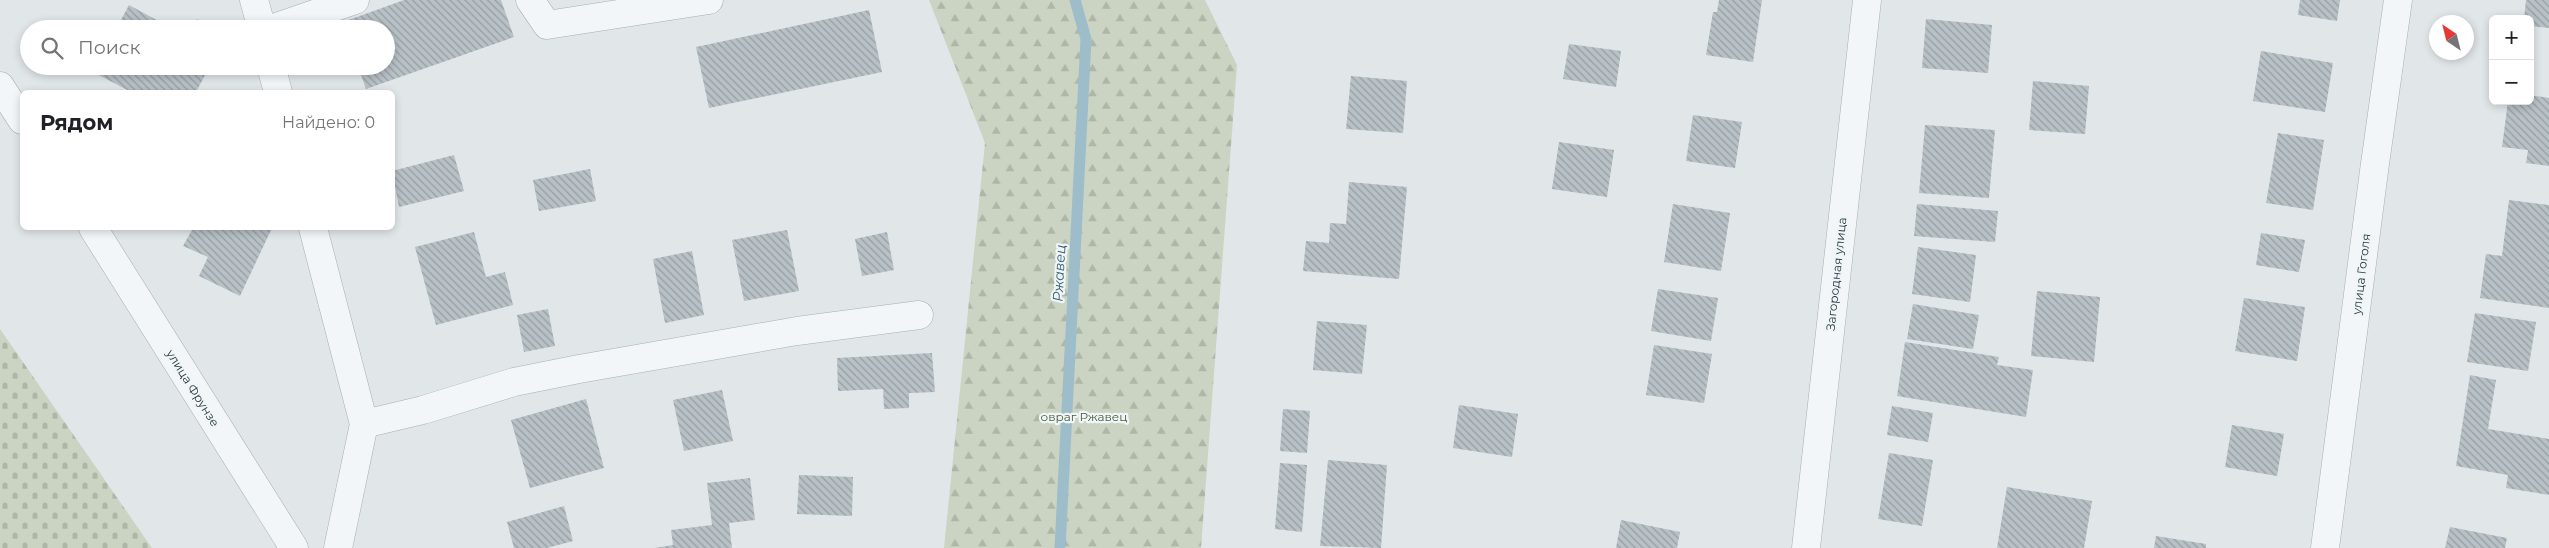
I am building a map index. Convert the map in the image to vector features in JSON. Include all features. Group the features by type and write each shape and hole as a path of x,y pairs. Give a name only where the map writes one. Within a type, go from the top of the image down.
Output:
{"street":[{"path":"254,0 260,20"},
{"path":"297,20 355,0"},
{"path":"530,0 547,25 709,0"},
{"name":"Загородная улица","path":"1806,548 1867,0"},
{"name":"улица Гоголя","path":"2325,548 2398,0"},
{"path":"273,75 277,90"},
{"path":"0,86 20,117"},
{"name":"улица Фрунзе","path":"94,230 294,548"},
{"path":"314,230 364,424 338,548"},
{"path":"364,424 423,410 514,382 579,369 797,331 919,315"}],"green space":[{"name":"овраг Ржавец","path":"929,0 1205,0 1237,65 1201,548 944,548 985,143"},
{"path":"0,329 152,548 0,548"}],"building":[{"path":"404,0 501,0 514,37 366,89 361,75 395,75 395,20 349,20"},
{"path":"1719,0 1762,0 1753,62 1706,55 1713,12 1717,12"},
{"path":"2300,0 2340,0 2337,21 2298,15"},
{"path":"2526,0 2549,0 2549,28 2534,26 2534,15 2524,15"},
{"path":"129,5 156,20 121,20"},
{"path":"869,10 882,72 709,108 696,47"},
{"path":"1926,19 1992,25 1988,73 1922,68"},
{"path":"1569,44 1621,51 1616,87 1563,79"},
{"path":"2261,51 2333,63 2325,112 2253,101"},
{"path":"99,75 205,75 197,90 127,90"},
{"path":"1351,76 1407,81 1403,133 1346,129"},
{"path":"2033,81 2089,86 2085,134 2029,130"},
{"path":"2534,96 2549,98 2549,166 2526,163 2528,150 2502,147 2507,105 2534,105"},
{"path":"1693,115 1742,122 1735,168 1686,161"},
{"path":"1925,125 1995,130 1989,198 1919,193"},
{"path":"2278,133 2324,140 2313,210 2266,203"},
{"path":"1559,142 1614,150 1607,197 1552,189"},
{"path":"454,155 464,191 399,207 395,186 395,170"},
{"path":"590,169 596,201 539,211 533,180"},
{"path":"1349,182 1407,187 1399,279 1303,271 1306,241 1329,243 1330,223 1346,224"},
{"path":"2509,200 2549,205 2549,308 2480,298 2486,254 2502,256"},
{"path":"1673,204 1730,213 1721,271 1664,262"},
{"path":"1917,204 1998,211 1995,242 1914,236"},
{"path":"192,230 271,230 240,296 199,276 208,257 183,246"},
{"path":"787,230 799,291 744,301 732,240"},
{"path":"474,232 486,277 505,272 513,305 436,325 415,247"},
{"path":"887,232 894,270 862,276 855,239"},
{"path":"2261,233 2305,240 2299,272 2256,265"},
{"path":"1918,247 1976,255 1970,302 1912,294"},
{"path":"692,251 704,315 665,323 653,259"},
{"path":"1658,289 1718,298 1711,341 1651,331"},
{"path":"2037,291 2100,297 2094,362 2031,356"},
{"path":"2244,298 2305,307 2297,361 2235,351"},
{"path":"1913,304 1979,315 1973,349 1907,339"},
{"path":"548,309 555,346 524,352 517,315"},
{"path":"2475,313 2536,322 2528,371 2467,362"},
{"path":"1317,321 1367,325 1362,374 1313,370"},
{"path":"1905,342 1999,357 1997,365 2033,370 2026,417 1897,396"},
{"path":"1654,345 1712,354 1704,403 1646,395"},
{"path":"932,353 935,392 909,393 909,408 884,409 883,389 838,391 837,358"},
{"path":"2470,375 2496,380 2488,429 2549,439 2549,495 2506,488 2508,475 2456,466"},
{"path":"722,390 733,441 684,451 673,400"},
{"path":"586,399 604,468 530,488 511,420"},
{"path":"1459,405 1518,414 1512,457 1453,448"},
{"path":"1892,406 1933,413 1928,442 1887,435"},
{"path":"1283,409 1310,411 1307,453 1280,451"},
{"path":"2232,425 2284,434 2277,476 2225,467"},
{"path":"1889,453 1933,460 1922,526 1878,519"},
{"path":"1328,460 1387,465 1381,548 1320,546"},
{"path":"1280,463 1307,465 1302,532 1275,529"},
{"path":"799,475 853,477 852,516 797,514"},
{"path":"750,478 755,520 729,523 732,548 655,548 673,545 671,530 712,525 707,483"},
{"path":"2007,487 2092,501 2084,548 1997,548"},
{"path":"564,506 573,541 547,548 514,548 507,522"},
{"path":"1621,520 1680,532 1677,548 1616,548"},
{"path":"2450,527 2507,538 2505,548 2445,548"},
{"path":"2156,536 2206,544 2206,548 2154,548"}],"waterway":[{"name":"Ржавец","path":"1060,548 1086,39 1075,0"}]}
